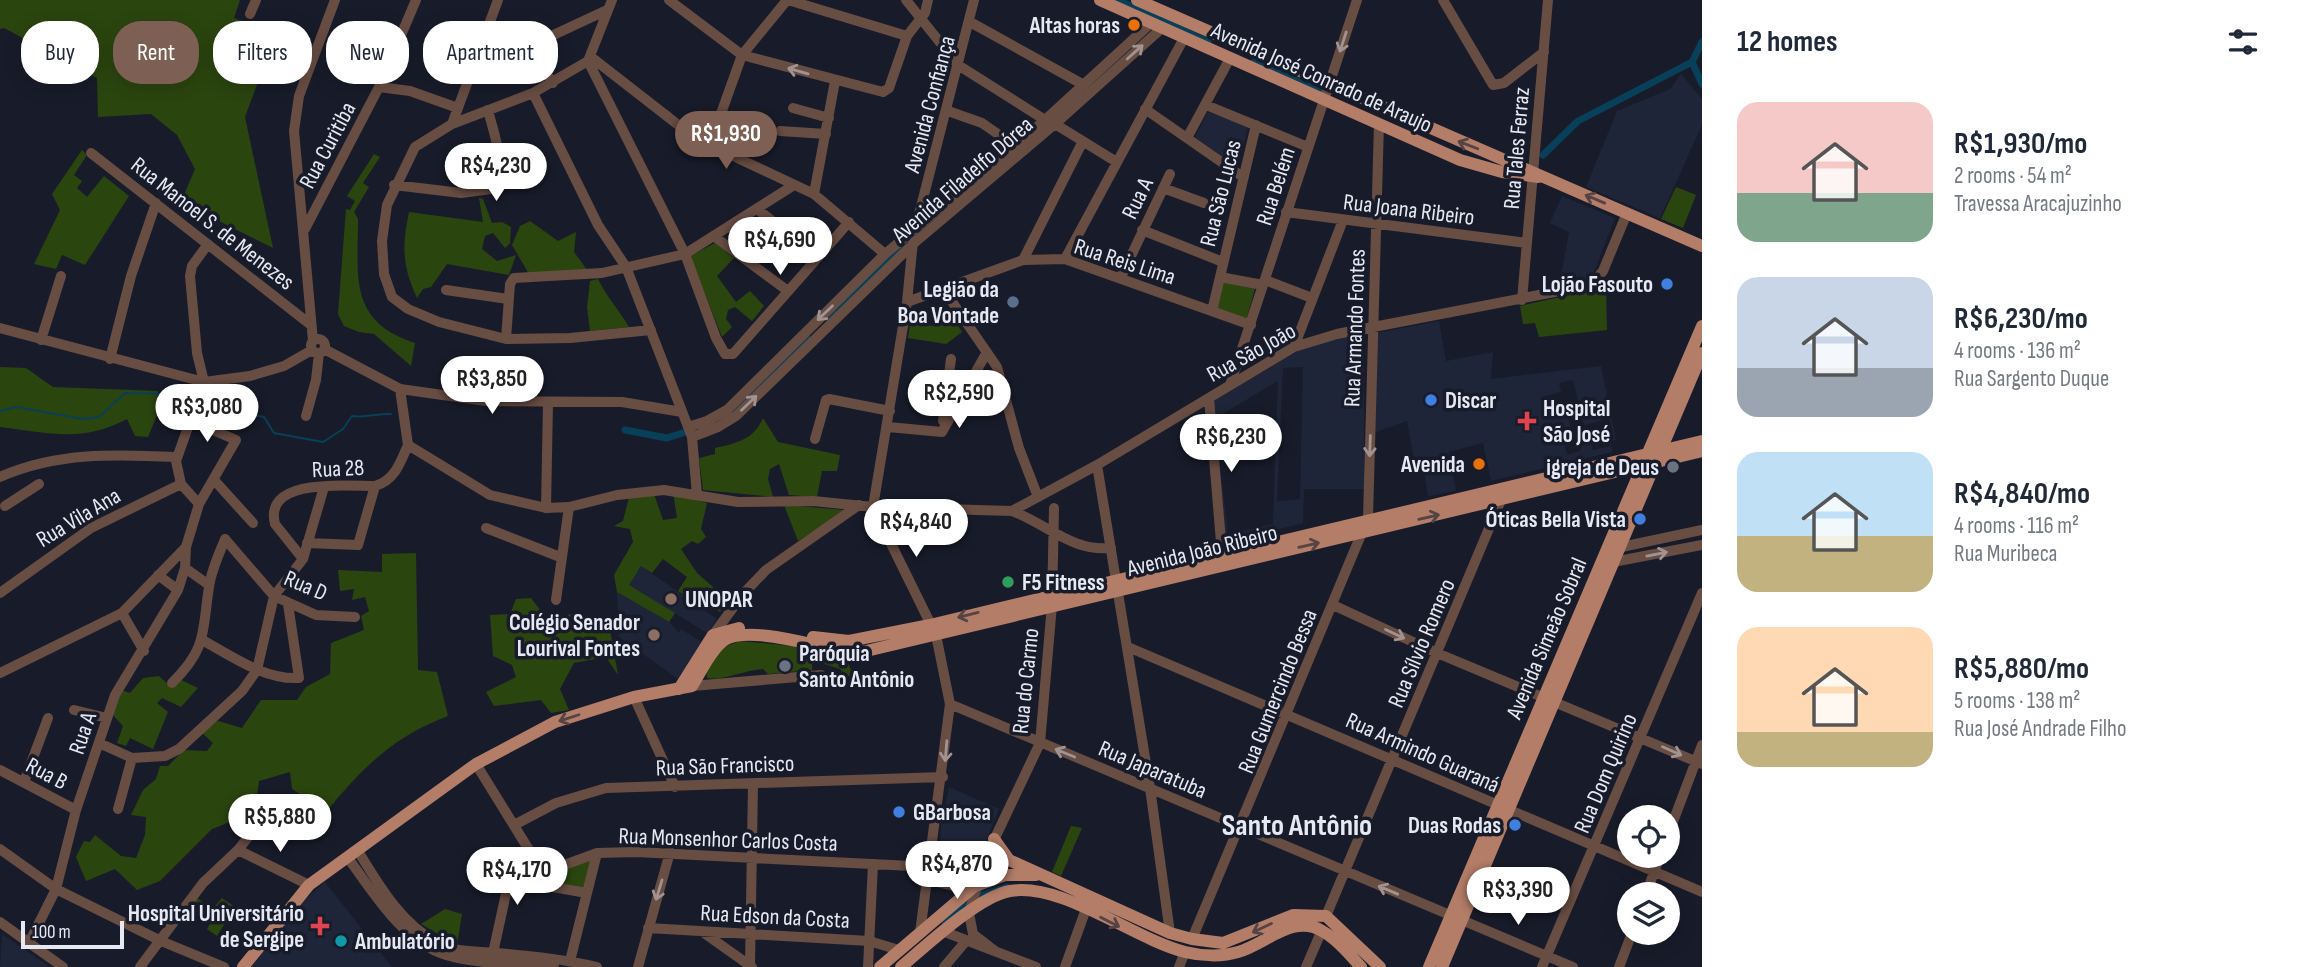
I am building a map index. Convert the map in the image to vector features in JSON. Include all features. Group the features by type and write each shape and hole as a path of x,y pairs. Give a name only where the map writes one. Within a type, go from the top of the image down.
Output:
{"main road":[{"name":"Avenida José Conrado de Araujo","path":"1100,0 1229,60 1442,135 1536,174"},
{"name":"Avenida José Conrado de Araujo","path":"1137,0 1156,4 1265,58 1379,123 1460,160 1536,174"},
{"path":"1265,58 1269,75"},
{"path":"1536,174 1702,246"},
{"name":"Avenida Simeão Sobral","path":"1429,967 1455,919 1549,700 1651,458 1702,326"},
{"name":"Avenida Simeão Sobral","path":"1651,458 1702,353"},
{"name":"Avenida João Ribeiro","path":"1051,600 1119,592 1502,500 1702,441"},
{"name":"Avenida João Ribeiro","path":"692,686 712,653 723,641 733,636 790,640 848,654 1051,600 1117,578 1501,486 1702,451"},
{"name":"Avenida João Ribeiro","path":"713,635 740,628 849,641 933,630"},
{"path":"679,689 713,635"},
{"path":"243,967 309,885 476,764 555,722 635,697 692,686"},
{"path":"994,839 1009,860 1170,933 1192,939 1232,941 1293,915 1326,916 1380,967"},
{"path":"880,967 974,888 1005,876 1043,875"},
{"path":"901,967 969,909 996,895 1024,890 1052,895 1123,928 1185,952 1231,954 1296,926 1322,930 1362,967"},
{"name":"Avenida Simeão Sobral","path":"1442,967 1455,919"}],"street":[{"path":"250,14 256,0"},
{"path":"306,416 316,380 317,348 311,325 294,131 296,110 335,0"},
{"name":"Rua Curitiba","path":"304,229 379,87 416,0"},
{"path":"490,21 498,0"},
{"path":"558,80 590,59 612,0"},
{"path":"669,0 742,55 879,92 887,90 907,36 925,13 928,0"},
{"path":"709,147 742,55 788,0 907,36"},
{"path":"906,0 958,65 1082,143 1115,160"},
{"name":"Avenida Confiança","path":"873,507 907,302 915,229 948,111 974,0"},
{"name":"Rua Belém","path":"1230,385 1357,0"},
{"path":"1443,0 1490,83 1496,86 1504,83 1544,52"},
{"name":"Rua Tales Ferraz","path":"1522,300 1536,174 1548,0"},
{"path":"558,34 607,10"},
{"path":"970,22 1084,85"},
{"name":"Avenida Filadelfo Dórea","path":"690,432 727,410 885,254 1015,146 1050,122 1084,85 1156,26"},
{"name":"Avenida Filadelfo Dórea","path":"690,432 718,427 736,416 913,243 1156,26"},
{"path":"1065,259 1115,160 1184,38"},
{"path":"590,59 709,147 814,194 885,254"},
{"path":"590,59 685,254 724,353 730,355 849,222"},
{"path":"1187,138 1229,60"},
{"path":"814,194 835,81"},
{"path":"453,124 467,84"},
{"path":"551,84 453,124 415,148 394,185 384,219 384,274 392,297 408,309 439,322 506,339 570,338 651,330"},
{"path":"379,87 410,91 458,108"},
{"path":"533,93 598,225 626,267 690,432 697,495"},
{"path":"1206,105 1307,147"},
{"path":"793,108 829,118"},
{"path":"1144,109 1243,177"},
{"path":"394,185 461,193 491,189 498,179 500,164 488,110"},
{"path":"948,111 982,123 1015,146"},
{"name":"Rua Armando Fontes","path":"1362,533 1368,518 1379,123"},
{"name":"Rua São Lucas","path":"1212,311 1256,125"},
{"path":"780,131 826,134"},
{"path":"1023,260 1082,143"},
{"name":"Rua Manoel S. de Menezes","path":"91,153 311,325"},
{"name":"Rua A","path":"1121,277 1170,174"},
{"path":"506,339 512,280 517,276 593,274 685,254 794,185"},
{"path":"1163,188 1204,203"},
{"path":"110,359 131,276 156,203"},
{"path":"757,209 818,257"},
{"name":"Rua Joana Ribeiro","path":"1286,212 1527,243"},
{"name":"Rua São João","path":"1013,511 1097,465 1294,347 1324,337 1589,285 1599,280 1627,212"},
{"path":"1294,347 1343,220"},
{"path":"1142,230 1223,262"},
{"path":"715,237 788,291"},
{"path":"198,510 181,484 176,457 204,382 197,353 190,276 192,266 208,244"},
{"name":"Rua Reis Lima","path":"907,302 1023,260 1065,259 1251,325"},
{"path":"41,340 61,276"},
{"path":"1220,277 1264,283 1312,298"},
{"path":"446,290 509,299"},
{"path":"944,290 987,352 1002,381 1016,439 1038,497"},
{"path":"0,328 204,382 250,376 284,366 317,348"},
{"path":"317,348 400,389 486,401 548,403 601,400 682,412"},
{"path":"942,432 987,352"},
{"path":"942,432 951,359"},
{"path":"949,378 968,384"},
{"path":"400,389 408,445 490,495 546,508 569,507 643,492 676,490 729,501 813,501 873,507 1013,511 1038,522 1056,536 1092,549 1111,548"},
{"path":"1209,398 1222,554"},
{"path":"815,439 826,400 890,411"},
{"path":"546,508 548,403"},
{"path":"0,673 122,612 186,547 198,510 236,440 190,420"},
{"path":"888,427 942,432"},
{"name":"Rua 28","path":"303,559 275,524 276,506 290,492 386,483 395,473 408,445"},
{"path":"0,477 17,469 65,458 112,454 176,457"},
{"path":"1097,465 1150,788 1170,933"},
{"path":"215,481 253,523"},
{"path":"0,496 3,508 39,484"},
{"name":"Rua Vila Ana","path":"0,593 91,528 181,484"},
{"path":"307,543 358,545 375,486"},
{"path":"1501,486 1502,500"},
{"path":"99,743 132,758 159,758 179,749 243,691 257,670 274,596 303,559 324,487"},
{"name":"Rua Sílvio Romero","path":"1326,916 1502,500"},
{"path":"713,635 743,594 766,570 859,505"},
{"path":"556,600 569,507"},
{"path":"873,507 933,630 950,704 943,777 920,934"},
{"name":"Rua do Carmo","path":"969,909 986,857 1040,743 1056,536 1054,508"},
{"path":"486,527 560,557"},
{"path":"1609,557 1702,530"},
{"name":"Rua Gumercindo Bessa","path":"1192,939 1289,714 1362,533"},
{"name":"Rua D","path":"209,585 225,539 274,596 316,615 355,617"},
{"path":"1609,557 1702,545"},
{"name":"Rua A","path":"30,941 56,889 76,810 120,685 144,651 178,590 185,568 186,547"},
{"path":"172,683 190,666 207,623 209,585 185,568"},
{"path":"158,575 178,590"},
{"name":"Rua Dom Quirino","path":"1542,967 1641,737 1698,615 1702,593"},
{"path":"202,640 257,670 278,677 299,677 289,604"},
{"path":"1333,605 1437,653 1699,763"},
{"path":"122,612 144,651"},
{"name":"Rua Armindo Guaraná","path":"1128,647 1702,892"},
{"path":"692,686 821,674"},
{"path":"635,697 675,787"},
{"name":"Rua Japaratuba","path":"950,704 1573,967"},
{"path":"74,710 107,718"},
{"path":"24,782 48,718"},
{"path":"1680,807 1699,763 1702,745"},
{"path":"118,809 132,758"},
{"path":"476,764 516,824 534,858 513,880 502,905 491,960"},
{"name":"Rua B","path":"0,770 76,810"},
{"name":"Rua São Francisco","path":"516,824 556,803 587,791 618,787 943,777"},
{"path":"751,966 752,784"},
{"path":"140,967 207,879 238,850 260,822"},
{"path":"0,849 56,889 161,941 224,967"},
{"path":"238,850 309,885"},
{"path":"638,967 670,852"},
{"name":"Rua Monsenhor Carlos Costa","path":"534,858 543,870 552,872 597,853 670,852 931,867"},
{"path":"570,961 597,853"},
{"path":"353,854 407,931 445,955 475,956 554,967"},
{"path":"931,867 941,883 953,886 986,857"},
{"path":"868,967 873,864"},
{"path":"1650,882 1654,870"},
{"path":"513,880 587,893"},
{"path":"969,909 973,934 995,951"},
{"path":"1065,967 1086,909"},
{"path":"0,922 63,967"},
{"name":"Rua Edson da Costa","path":"648,928 869,941 899,950"},
{"path":"1306,967 1322,930"},
{"path":"945,932 1036,967"},
{"path":"704,933 751,966"},
{"path":"944,967 966,940"},
{"path":"1619,967 1627,945"},
{"path":"1179,967 1185,952"},
{"path":"491,960 570,961 593,967"}],"shaded area":[{"path":"1681,74 1702,99 1702,125 1660,218 1586,187 1617,111 1670,89"},
{"path":"1208,112 1248,126 1238,168 1195,137"},
{"path":"1562,196 1615,218 1590,282 1559,286 1569,232 1550,223"},
{"path":"1439,321 1446,361 1493,352 1491,379 1601,366 1616,440 1611,441 1612,452 1491,481 1483,443 1449,452 1456,491 1428,496 1422,458 1414,459 1407,421 1373,433 1377,333","holes":["1573,380 1580,409 1567,413 1565,405 1545,410 1542,397 1561,392 1559,383","1578,412 1585,425 1585,440 1580,451 1567,455 1565,447 1570,445 1571,428 1567,415","1609,418 1614,438 1609,440 1610,446 1593,450 1585,425"]},
{"path":"1364,334 1364,489 1304,489 1303,523 1226,543 1211,402 1308,345","holes":["1303,367 1300,499 1277,501 1283,368","1278,381 1273,524 1228,534 1214,419"]},
{"name":"UNOPAR","path":"641,566 717,619 707,633 629,585"},
{"name":"Colégio Senador Lourival Fontes","path":"617,592 669,622 679,633 681,629 702,642 678,679 619,637"},
{"path":"949,787 999,809 981,853 957,877 945,877 940,856 941,824"},
{"name":"Hospital Universitário de Sergipe","path":"325,882 392,967 252,967 291,912"},
{"path":"2,934 50,967 0,967"}],"green space":[{"path":"0,0 240,0 234,18 242,21 213,21 213,84 257,84 245,117 273,248 181,202 195,169 177,135 151,114 98,117 99,21 21,21 21,37 4,28 0,29"},
{"path":"82,150 87,155 74,175 82,181 77,188 87,197 104,176 129,196 85,265 62,255 56,269 34,264 60,210 52,194"},
{"path":"374,154 380,157 363,183 369,187 354,212 358,219 358,278 361,294 378,322 393,334 415,343 411,366 374,334 344,326 338,314 346,209 350,210 355,201 347,196"},
{"path":"1676,187 1696,195 1683,228 1661,219"},
{"path":"479,198 483,199 492,223 502,222 511,227 510,243 505,248 493,233 485,236 482,249 497,261 516,255 509,275 447,264 431,287 423,289 417,298 408,276 405,256 409,212 483,222"},
{"path":"530,221 558,241 576,232 574,252 588,271 529,274 512,245 520,226"},
{"path":"715,243 734,258 717,276 736,302 750,291 764,306 752,321 735,307 728,310 726,319 732,327 722,337 690,256"},
{"path":"1222,275 1256,285 1246,321 1212,310"},
{"path":"598,279 629,327 590,331 587,307 590,281"},
{"path":"1606,287 1607,330 1539,337 1535,323 1523,324 1520,306"},
{"path":"952,316 962,332 946,344 908,338 910,324 934,326"},
{"path":"0,367 26,368 53,387 158,391 157,415 148,437 135,436 127,419 80,434 0,427"},
{"path":"763,418 778,442 840,455 837,471 822,471 817,497 789,495 779,464 770,469 768,479 773,497 703,490 699,458 715,454 715,448 744,439 755,431"},
{"path":"673,492 707,503 701,529 706,537 698,544 692,541 681,549 697,573 728,600 720,612 705,600 700,607 678,591 687,577 663,559 652,573 641,566 629,585 675,613 669,622 617,592 614,575 633,542 630,529 614,526 623,521 629,497 654,494 663,520 677,518"},
{"path":"784,505 846,510 798,541"},
{"path":"416,553 418,670 437,672 448,716 411,733 380,755 327,811 292,789 290,772 259,781 255,812 212,829 160,881 137,890 115,869 86,881 76,857 84,841 90,842 95,835 121,856 136,858 145,835 146,817 131,815 143,790 156,779 160,766 168,766 184,750 207,751 213,743 202,733 215,720 242,728 261,700 297,700 306,687 330,674 331,643 364,630 361,616 369,611 365,597 352,600 354,589 340,591 338,570 382,572 382,554"},
{"path":"531,598 547,619 571,614 609,624 618,675 606,657 574,663 560,689 569,710 551,713 541,700 494,706 486,692 516,677 512,665 493,656 490,615 510,614 516,599"},
{"path":"740,641 803,647 846,659 854,676 845,676 840,669 812,660 812,670 768,674 763,669 707,678 706,668 724,647"},
{"path":"159,676 171,687 181,680 198,688 181,707 162,698 157,703 168,712 153,749 130,738 126,746 117,743 123,726 112,714 121,690 130,693 143,678"},
{"path":"1071,826 1082,828 1061,876 1052,872"},
{"path":"595,857 583,892 515,880 532,864 541,874 562,871"},
{"path":"197,898 213,908 222,898 235,907 217,936 207,929 210,924 205,919 210,913 194,903"},
{"path":"445,909 462,914 457,945 421,924"}],"waterway":[{"path":"1118,0 1208,42"},
{"path":"1543,155 1578,121 1692,62 1702,42"},
{"path":"1254,62 1323,93"},
{"path":"1692,62 1702,84"},
{"path":"950,206 997,166"},
{"path":"828,317 899,247"},
{"path":"706,426 728,417 807,338"},
{"path":"0,411 16,407 83,419 99,417 125,393 170,394 187,412"},
{"path":"197,417 215,419 256,415 264,417 274,433 323,442 343,429 352,416 391,414"},
{"path":"625,430 667,438 692,430"},
{"path":"945,922 978,896 1007,887"}],"place":[{"name":"Altas horas","path":"1134,25"},
{"name":"Lojão Fasouto","path":"1667,284"},
{"name":"Legião da Boa Vontade","path":"1013,302"},
{"name":"Discar","path":"1431,400"},
{"name":"Hospital São José","path":"1527,421"},
{"name":"Avenida","path":"1479,464"},
{"name":"igreja de Deus","path":"1673,467"},
{"name":"Óticas Bella Vista","path":"1640,519"},
{"name":"F5 Fitness","path":"1008,582"},
{"name":"UNOPAR","path":"671,599"},
{"name":"Colégio Senador Lourival Fontes","path":"654,635"},
{"name":"Paróquia Santo Antônio","path":"785,666"},
{"name":"GBarbosa","path":"899,812"},
{"name":"Duas Rodas","path":"1515,825"},
{"name":"Hospital Universitário de Sergipe","path":"320,926"},
{"name":"Ambulatório","path":"341,941"}],"district":[{"name":"Santo Antônio","path":"1297,825"}]}
